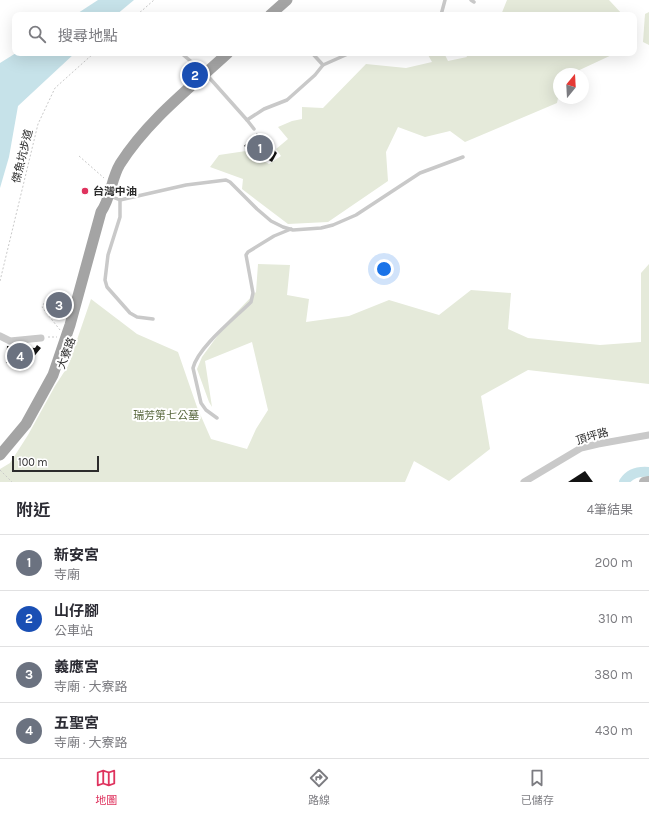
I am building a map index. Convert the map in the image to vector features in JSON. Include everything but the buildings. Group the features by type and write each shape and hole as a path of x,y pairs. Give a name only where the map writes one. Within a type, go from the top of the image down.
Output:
{"main road":[{"path":"275,12 287,0"},
{"path":"109,194 119,166 148,126 225,56"},
{"name":"大寮路","path":"0,455 26,424 53,375 70,325 101,212 109,194"},
{"name":"大寮路","path":"0,463 28,429 57,378 75,328 91,276 107,213 109,194"},
{"path":"644,482 649,481"}],"street":[{"path":"0,336 10,341 41,338"},
{"name":"頂坪路","path":"524,482 581,448 649,435"}],"lane":[{"path":"442,12 445,0"},
{"path":"185,56 206,74 254,128"},
{"path":"315,56 323,65"},
{"path":"247,120 264,108 287,100 315,75 323,65 343,56"},
{"path":"109,194 120,200 186,185 226,180 271,221 291,229 321,228 356,215 420,173 463,157"},
{"path":"120,200 120,217 107,260 105,280 107,287 130,313 137,317 153,319"},
{"path":"217,418 206,410 201,403 193,368 194,364 204,347 251,302 253,293 246,255 248,252 274,236 291,229"}],"path":[{"path":"140,12 154,0"},
{"name":"傑魚坑步道","path":"0,281 38,124 55,88 91,56"},
{"path":"79,156 109,194"},
{"path":"54,300 48,296 42,307 61,330"},
{"path":"41,338 59,337"},
{"path":"0,470 12,482"}],"green space":[{"path":"507,0 609,0 620,12 502,12"},
{"path":"649,12 649,45 643,42 645,14"},
{"path":"429,56 446,56 448,61 466,56 610,56 584,68 553,68 553,104 555,104 465,142 450,131 425,137 398,127 386,152 388,181 328,222 288,224 242,189 243,179 210,167 219,155 246,151 269,164 281,156 276,149 288,139 278,127 292,121 302,119 302,107 323,108 366,64 406,68 432,62"},
{"name":"瑞芳第七公墓","path":"258,264 290,265 287,295 309,299 306,322 349,316 389,300 439,315 471,290 511,293 508,329 528,338 600,345 641,342 641,273 649,264 649,384 528,370 481,396 490,449 449,481 414,461 405,482 0,482 0,469 10,463 68,366 91,299 137,334 178,352 197,407 211,439 247,449 256,429 268,410 252,342 205,361 212,407 197,369 202,357 229,320 256,292"}],"water":[{"path":"98,0 134,0 120,12 80,12"},
{"path":"12,56 72,56 18,106 9,157 0,188 0,63"}],"waterway":[{"path":"624,482 629,476 635,473 649,472"}],"place":[{"name":"山仔腳","path":"195,75"},
{"name":"新安宮","path":"260,148"},
{"name":"台灣中油","path":"85,191"},
{"name":"義應宮","path":"59,305"},
{"name":"五聖宮","path":"20,356"}]}
